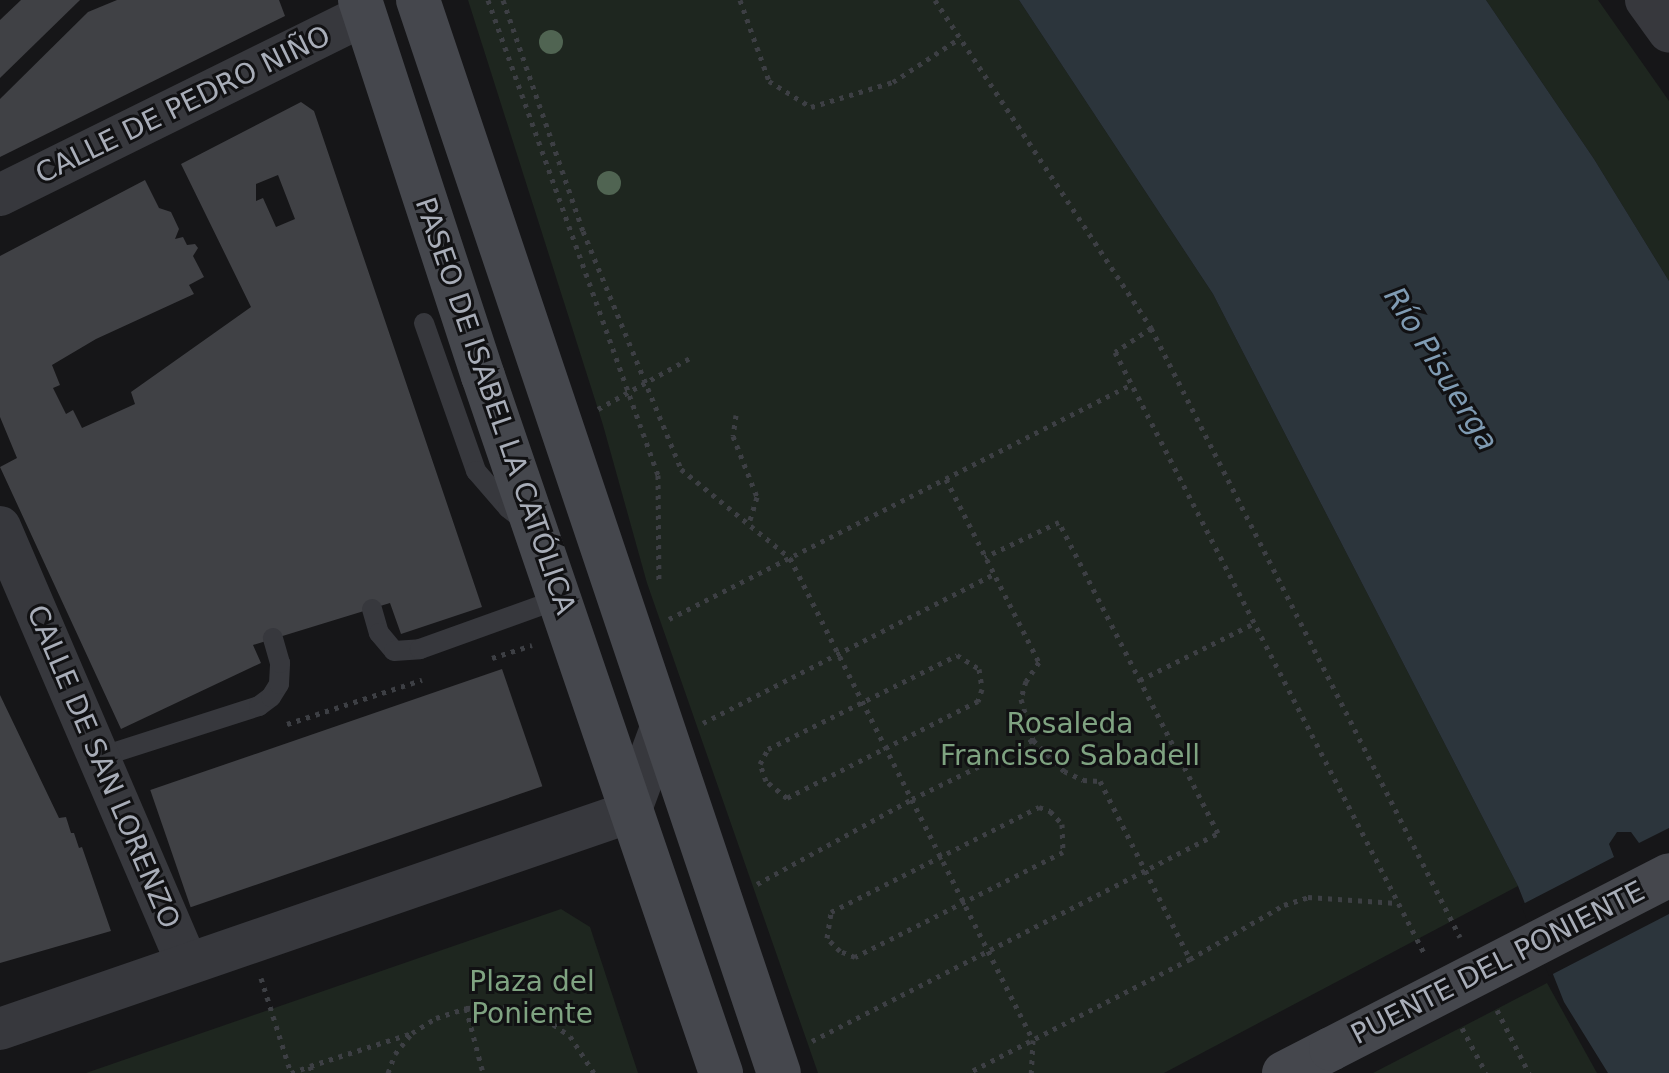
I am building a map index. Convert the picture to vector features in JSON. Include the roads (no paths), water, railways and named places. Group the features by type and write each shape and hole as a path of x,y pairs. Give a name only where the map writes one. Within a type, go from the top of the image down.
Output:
{"main road":[{"name":"PASEO DE ISABEL LA CATÓLICA","path":"418,0 779,1073"},
{"name":"PASEO DE ISABEL LA CATÓLICA","path":"363,8 630,812 721,1073"},
{"name":"PUENTE DEL PONIENTE","path":"1284,1073 1669,875"},
{"path":"663,907 658,932 660,957 698,1073"}],"street":[{"path":"1646,0 1669,32"},
{"name":"CALLE DE PEDRO NIÑO","path":"0,195 363,8"},
{"name":"CALLE DE SAN LORENZO","path":"0,527 187,964"},
{"path":"0,1029 630,812 662,725"}],"lane":[{"path":"424,323 476,471 508,508 535,527"},
{"path":"372,609 379,633 394,651 420,649 565,616"},
{"path":"100,757 259,706 271,697 279,684 280,663 273,638"}],"water":[{"name":"Río Pisuerga","path":"1019,0 1486,0 1594,159 1669,281 1669,1073 1608,1073 1564,1002 1518,886 1213,294"}],"park label":[{"name":"Rosaleda Francisco Sabadell","path":"1070,740"},
{"name":"Plaza del Poniente","path":"532,998"}]}
